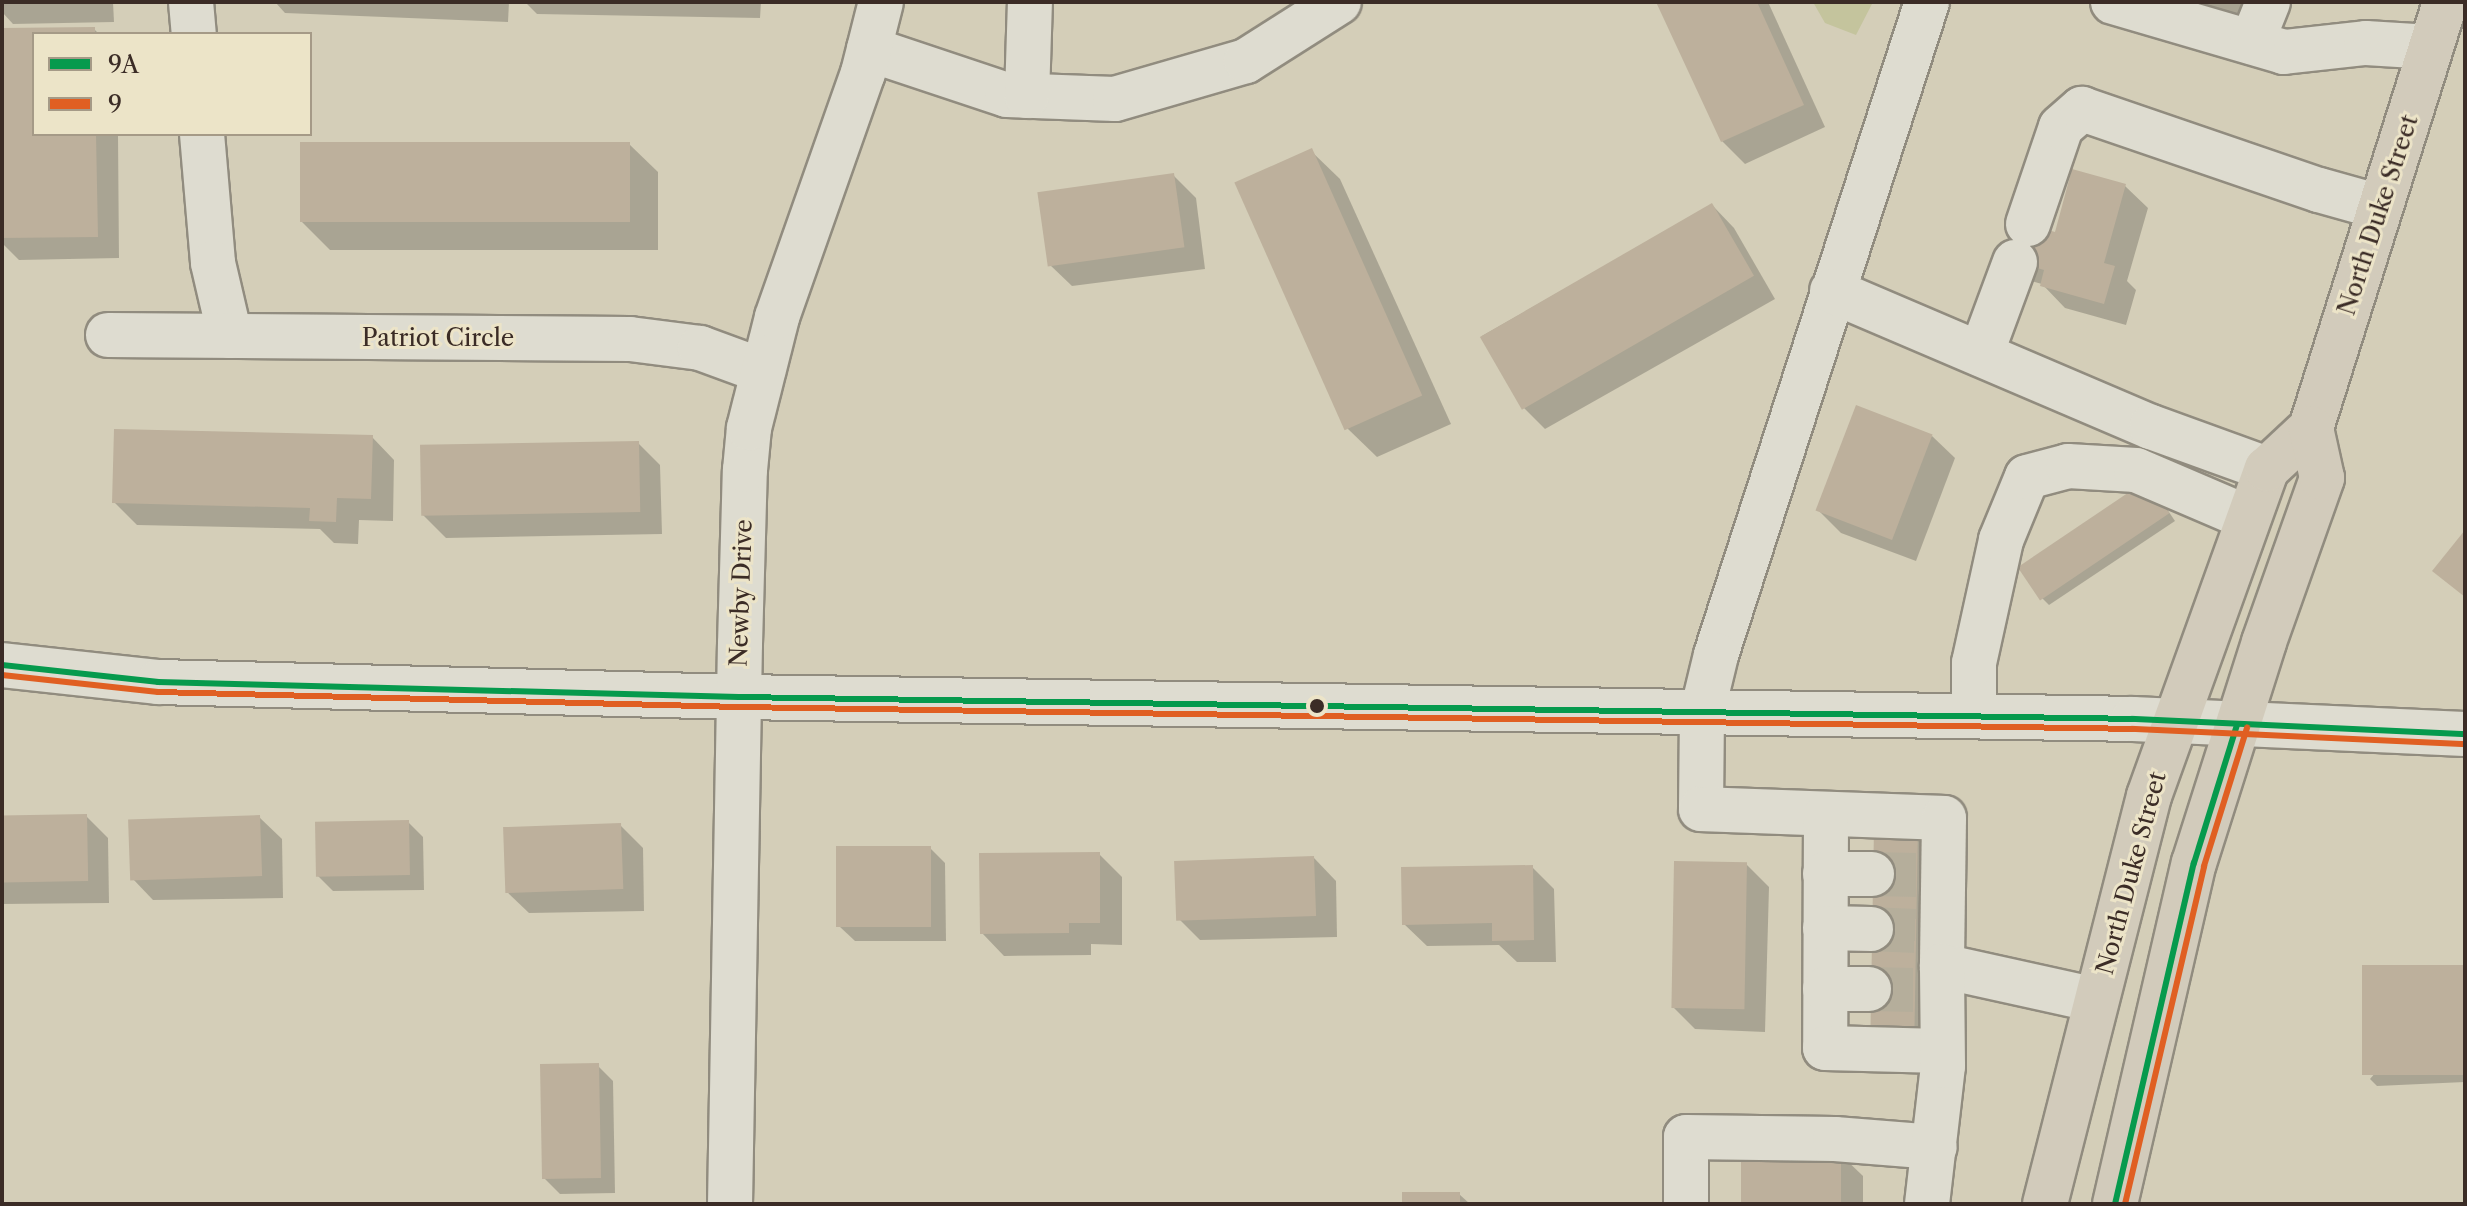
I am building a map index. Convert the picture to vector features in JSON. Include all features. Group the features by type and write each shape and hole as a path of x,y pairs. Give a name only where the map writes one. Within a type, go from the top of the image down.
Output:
{"highway":[{"name":"North Duke Street","path":"2045,1204 2134,847 2175,722 2267,469 2311,428 2380,207 2446,17"},
{"name":"North Duke Street","path":"2115,1204 2194,863 2237,725 2322,478 2311,428"}],"street":[{"path":"191,2 194,32"},
{"name":"Newby Drive","path":"730,1204 739,697 745,470 749,428 777,317 869,49 881,2"},
{"path":"1027,96 1030,2"},
{"path":"869,49 1007,95 1115,99 1246,61 1339,2"},
{"path":"1927,2 1716,655 1702,713 1701,809 1944,818 1930,876 1931,962 1942,1051 1935,1147 1927,1204"},
{"path":"2113,2 2284,52 2366,43 2446,17"},
{"path":"2252,42 2268,2"},
{"path":"1981,354 2061,127 2082,109 2319,190 2380,207"},
{"path":"202,136 213,263 230,336"},
{"path":"1832,291 2151,427 2267,469"},
{"name":"Patriot Circle","path":"108,335 630,339 700,348 763,371"},
{"path":"1974,716 1974,663 2001,540 2027,477 2068,466 2136,470 2248,518"},
{"path":"2,665 158,682 739,697 1974,716 2465,734"},
{"path":"1826,815 1825,1048 1942,1051"},
{"path":"1825,874 1872,874"},
{"path":"1825,928 1871,929"},
{"path":"1931,962 2096,1000"},
{"path":"1825,989 1869,989"},
{"path":"1686,1204 1686,1137 1835,1139 1935,1147"}],"green space":[{"path":"1813,2 1873,2 1856,35 1825,23"}],"building":[{"path":"1656,2 1757,2 1804,105 1721,142"},
{"path":"95,27 95,32 32,32 32,136 96,136 98,237 2,238 2,28"},
{"path":"300,142 630,142 630,222 300,222"},
{"path":"1312,148 1422,396 1345,430 1234,183"},
{"path":"2072,169 2126,184 2104,263 2115,266 2104,304 2040,286 2044,270 2006,259 2016,221 2055,232"},
{"path":"1174,173 1184,247 1048,266 1037,192"},
{"path":"1712,203 1754,276 1522,410 1480,337"},
{"path":"1856,405 1933,434 1892,540 1816,510"},
{"path":"114,429 373,435 371,499 337,498 336,522 309,521 310,508 112,503"},
{"path":"639,441 640,512 421,516 420,445"},
{"path":"2147,480 2169,513 2040,600 2018,567"},
{"path":"2465,530 2465,597 2432,571"},
{"path":"87,814 88,881 3,882 2,815"},
{"path":"260,815 262,876 130,881 128,820"},
{"path":"409,820 410,875 316,877 315,822"},
{"path":"621,823 623,889 505,893 503,827"},
{"path":"1874,828 1918,829 1914,1036 1870,1035"},
{"path":"836,846 931,846 931,927 836,927"},
{"path":"1100,852 1100,923 1069,923 1069,933 980,934 979,853"},
{"path":"1314,856 1316,916 1176,921 1174,861"},
{"path":"1674,861 1747,862 1744,1009 1671,1008"},
{"path":"1533,865 1534,940 1492,941 1492,923 1402,925 1401,867"},
{"path":"2362,965 2465,965 2465,1075 2362,1075"},
{"path":"599,1063 601,1178 542,1179 540,1064"},
{"path":"1741,1152 1841,1152 1841,1204 1741,1204"},
{"path":"1402,1192 1460,1192 1460,1204 1402,1204"}],"tunnel":[{"path":"1872,874 1918,875"},
{"path":"1871,929 1916,931"},
{"path":"1869,989 1914,990"}],"transit line":[{"name":"9A","path":"2,665 158,682 739,697 2133,719 2465,734"},
{"name":"9","path":"2,675 158,692 739,707 2133,729 2465,744"},
{"name":"9A","path":"2115,1204 2194,863 2237,725"},
{"name":"9","path":"2125,1204 2204,866 2247,728"}]}
